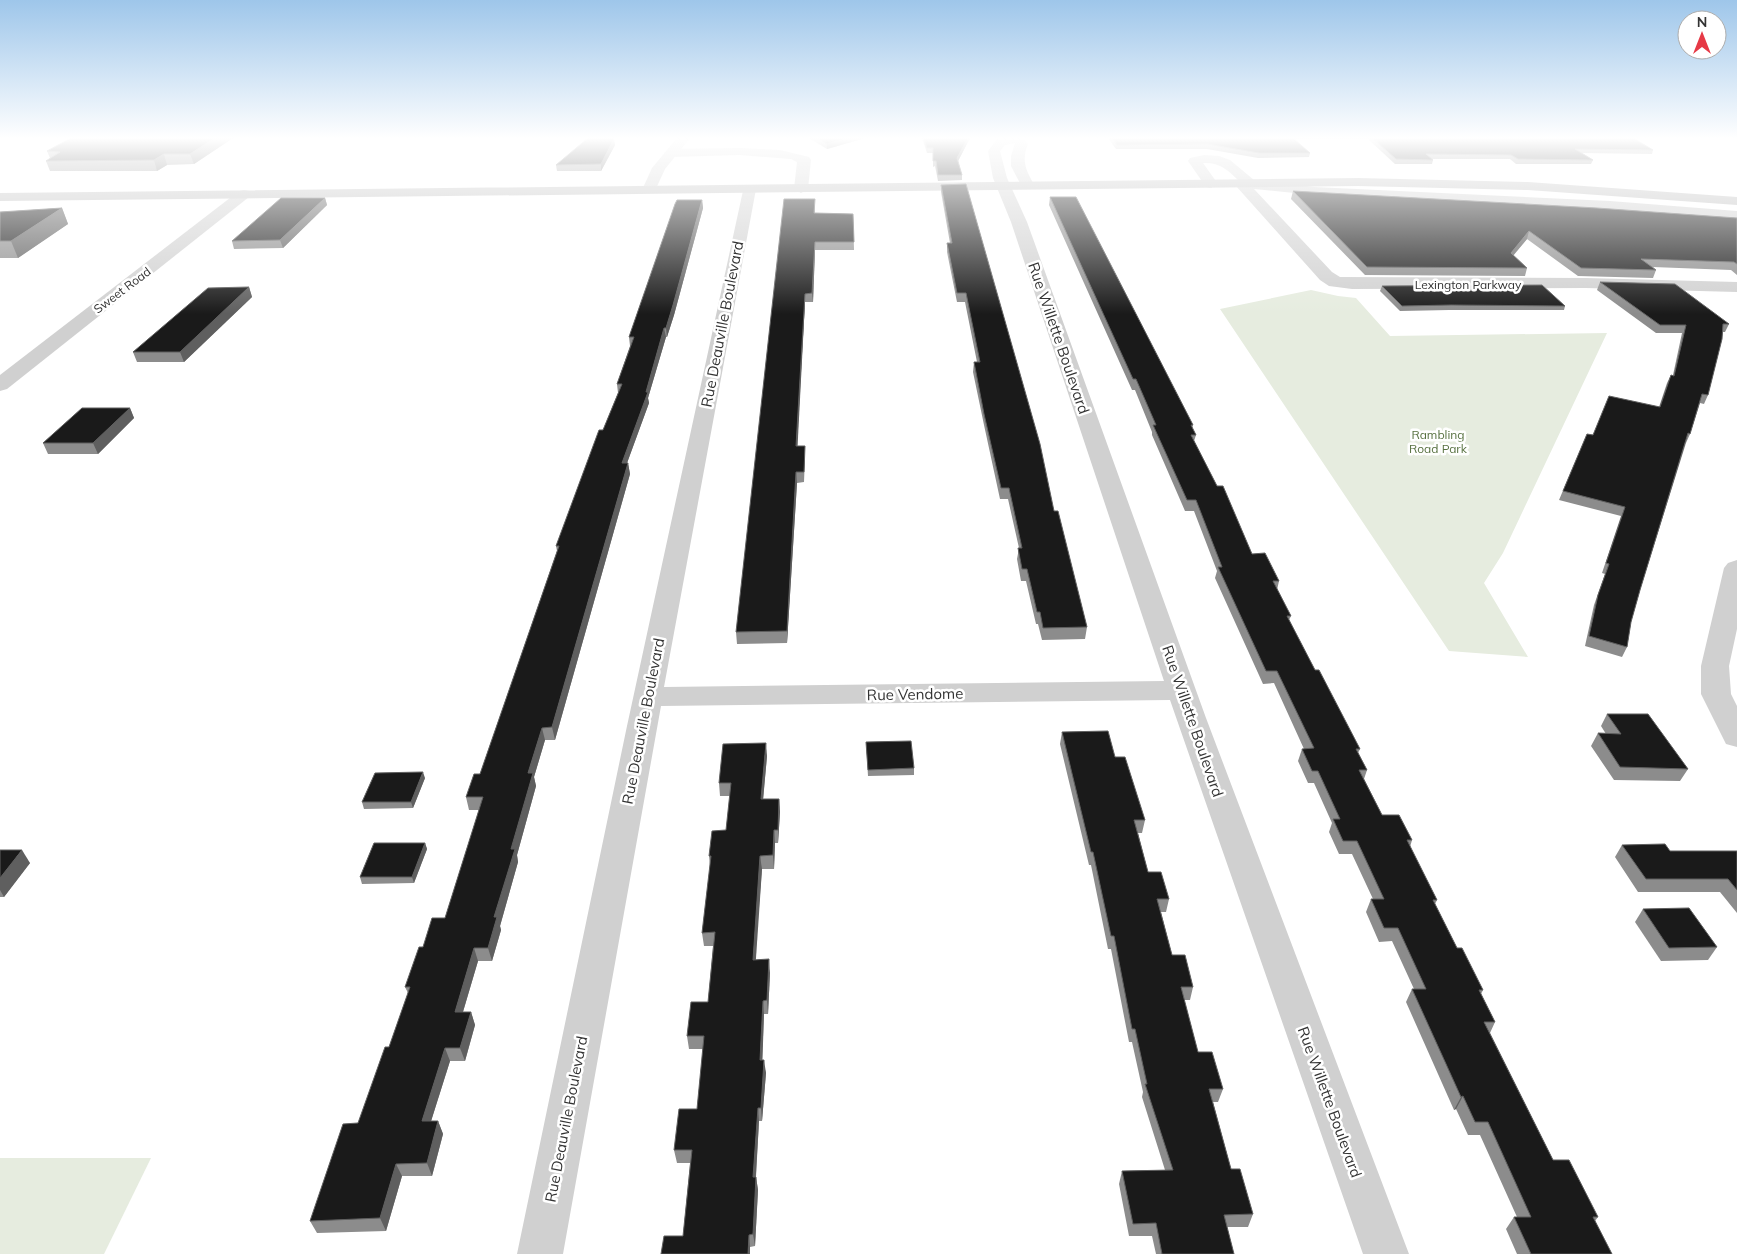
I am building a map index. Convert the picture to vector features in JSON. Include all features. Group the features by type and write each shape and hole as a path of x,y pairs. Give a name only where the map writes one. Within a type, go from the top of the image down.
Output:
{"main road":[{"path":"0,197 39,197"},
{"path":"1684,197 1737,201"}],"street":[{"name":"Sweet Road","path":"0,385 241,197"},
{"name":"Rue Deauville Boulevard","path":"540,1254 747,197"},
{"name":"Rue Willette Boulevard","path":"1017,197 1019,222 1181,690 1386,1254"},
{"name":"Lexington Parkway","path":"1257,197 1326,276 1335,282 1352,284 1586,283 1729,286"},
{"path":"1431,197 1610,205 1737,215"},
{"path":"1729,286 1737,300"},
{"path":"1737,568 1715,666 1716,694 1737,737"},
{"name":"Rue Vendome","path":"648,697 1181,690"}],"green space":[{"name":"Rambling Road Park","path":"1311,290 1356,298 1390,336 1607,333 1503,553 1484,583 1528,657 1449,651 1220,309"},
{"path":"0,1158 151,1158 104,1254 0,1254"}],"building":[{"path":"943,197 970,197 1040,444 1054,511 1058,511 1087,627 1043,628 1040,612 1037,612 1027,569 1022,569 1018,548 1022,548 1009,488 1001,488 974,362 980,362 966,293 957,293 947,243 952,243"},
{"path":"1050,197 1076,197 1193,425 1191,425 1196,435 1191,435 1217,486 1223,486 1252,554 1265,553 1279,581 1273,581 1291,616 1287,616 1315,670 1319,670 1360,749 1356,749 1367,770 1359,770 1382,815 1399,815 1412,840 1407,840 1437,900 1433,900 1457,948 1462,948 1483,990 1479,990 1495,1022 1484,1022 1553,1160 1569,1160 1598,1217 1593,1217 1612,1254 1531,1254 1514,1217 1531,1217 1488,1122 1475,1122 1463,1096 1461,1097 1412,989 1426,989 1398,928 1384,928 1371,899 1384,899 1357,841 1343,841 1333,819 1340,819 1318,771 1312,771 1302,749 1314,748 1277,671 1266,671 1218,567 1222,567 1196,500 1187,500 1153,425 1156,425 1136,379 1133,379"},
{"path":"1298,197 1392,197 1737,218 1737,264 1734,262 1641,259 1656,270 1581,268 1529,231 1511,253 1527,268 1367,267"},
{"path":"281,198 325,198 280,240 232,241"},
{"path":"784,199 815,199 814,213 853,214 854,242 815,242 812,293 805,294 796,446 805,446 804,472 796,472 787,631 736,632"},
{"path":"677,200 702,200 673,305 666,328 664,328 646,392 648,392 622,463 628,463 552,727 542,728 528,773 533,773 511,849 515,849 494,917 497,917 488,948 474,948 455,1012 471,1012 460,1048 445,1048 422,1121 438,1121 427,1163 396,1164 380,1218 310,1221 343,1124 358,1123 385,1047 389,1047 410,987 405,987 419,947 423,947 432,918 445,918 483,797 466,797 474,774 480,774 559,546 556,546 599,430 603,430 622,384 617,384 634,337 629,337"},
{"path":"62,208 11,241 0,241 0,212"},
{"path":"1600,282 1675,284 1729,324 1723,324 1722,339 1708,395 1702,394 1690,434 1688,433 1640,590 1631,622 1627,647 1589,636 1598,595 1609,564 1606,563 1625,507 1563,491 1587,434 1593,435 1609,396 1660,407 1671,375 1674,376 1686,325 1660,325"},
{"path":"1542,285 1565,306 1402,306 1382,286"},
{"path":"249,287 180,352 133,352 208,288"},
{"path":"82,408 130,408 93,443 43,443"},
{"path":"1607,714 1648,714 1688,769 1620,767 1598,733 1621,734"},
{"path":"1108,731 1115,757 1125,757 1145,820 1134,820 1148,872 1161,872 1169,899 1157,899 1172,955 1185,955 1193,987 1181,987 1198,1052 1212,1052 1223,1089 1209,1089 1231,1169 1240,1169 1253,1214 1224,1215 1234,1254 1162,1254 1156,1223 1133,1224 1122,1171 1173,1170 1145,1084 1147,1084 1135,1029 1132,1029 1114,936 1111,936 1093,852 1091,852 1062,732"},
{"path":"911,741 914,768 868,770 866,742"},
{"path":"766,743 761,799 779,799 778,830 774,830 773,855 760,856 753,960 769,959 767,1000 763,1001 760,1060 764,1060 761,1108 758,1108 753,1177 756,1177 753,1234 749,1235 748,1254 661,1254 664,1236 683,1236 692,1150 674,1150 679,1109 697,1109 704,1036 687,1036 691,1002 708,1002 715,932 702,933 711,856 709,856 712,831 726,830 731,783 719,783 723,744"},
{"path":"423,772 411,802 362,802 375,773"},
{"path":"374,843 425,843 412,877 360,877"},
{"path":"1665,844 1670,851 1737,851 1737,890 1728,879 1646,879 1622,845"},
{"path":"0,850 22,850 0,878"},
{"path":"1689,908 1717,947 1669,948 1643,909"}]}
